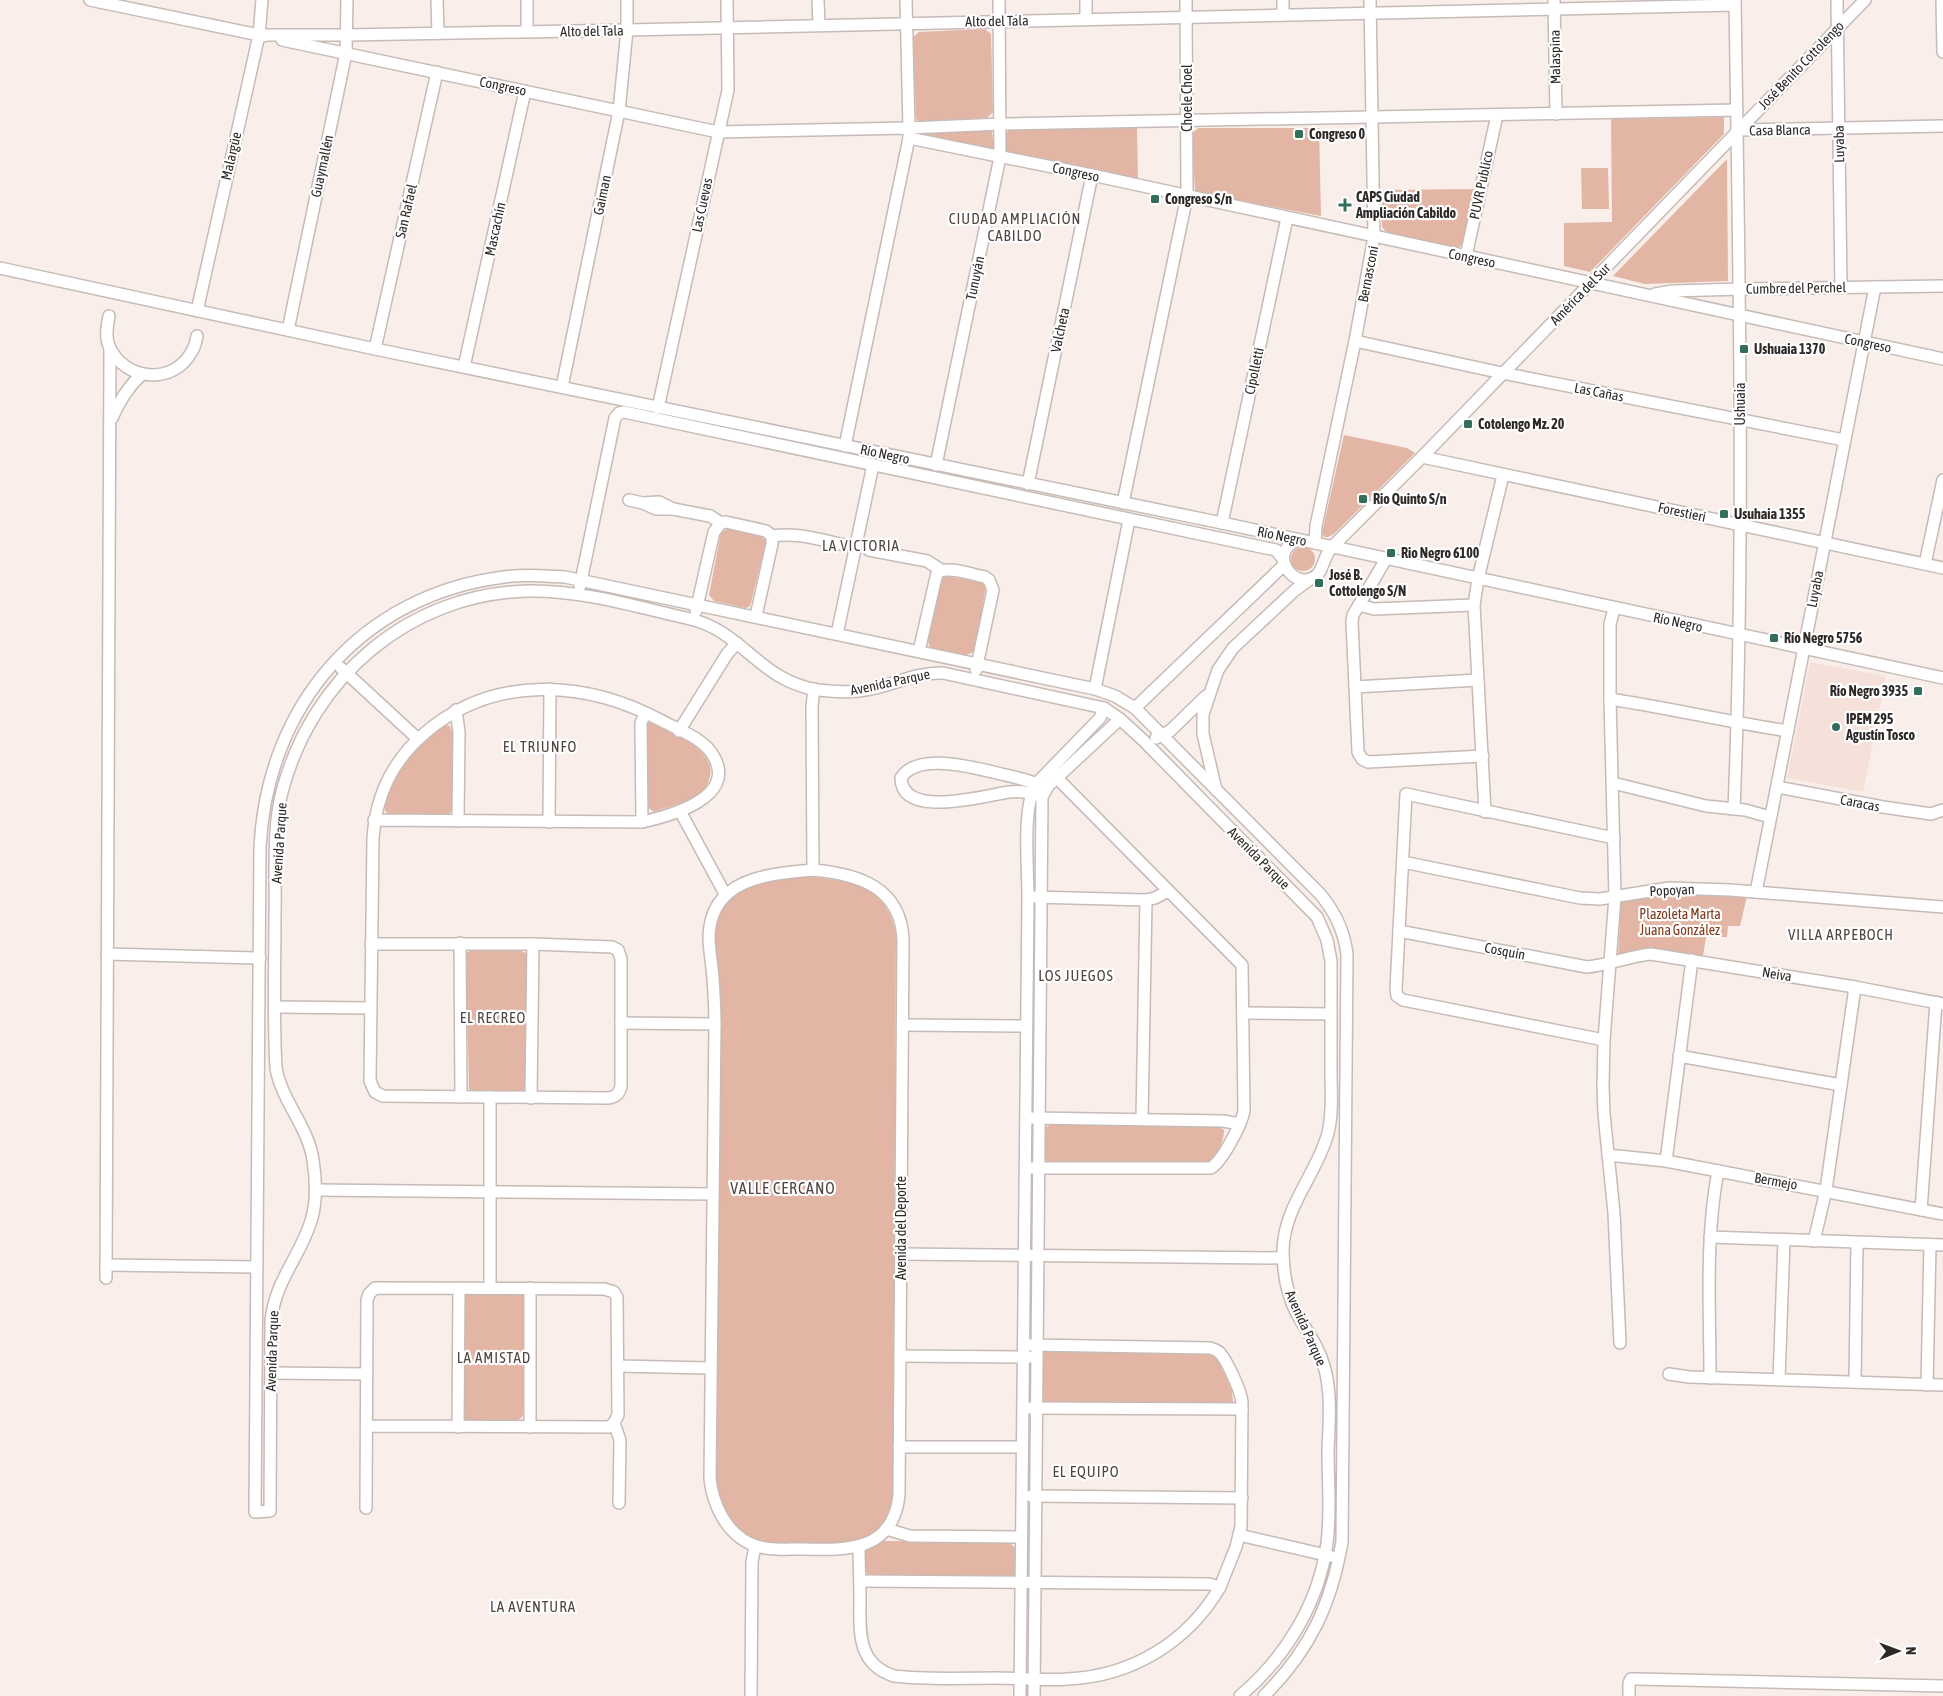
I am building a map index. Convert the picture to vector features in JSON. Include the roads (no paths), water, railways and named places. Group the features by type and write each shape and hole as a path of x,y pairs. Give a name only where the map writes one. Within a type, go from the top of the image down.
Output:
{"street":[{"name":"Congreso","path":"90,0 718,132 909,133 1000,157 1092,175 1943,359"},
{"name":"Malargüe","path":"196,311 259,35 262,0"},
{"name":"Guaymallén","path":"288,330 346,54 348,35 347,0"},
{"path":"437,0 438,34"},
{"path":"526,0 527,32"},
{"name":"Gaiman","path":"562,387 619,111 627,30 627,0"},
{"name":"Las Cuevas","path":"658,408 729,82 727,0"},
{"path":"818,0 819,25"},
{"path":"845,446 909,133 906,0"},
{"name":"Tunuyán","path":"936,465 1000,157 999,0"},
{"path":"1086,0 1086,19"},
{"name":"Choele Choel","path":"1123,503 1187,196 1186,0"},
{"path":"1283,0 1283,15"},
{"name":"Bernasconi","path":"1315,543 1316,526 1355,341 1374,237 1370,0"},
{"path":"1647,3 1660,0"},
{"name":"Luyaba","path":"1837,0 1842,287"},
{"name":"José Benito Cottolengo","path":"1737,130 1865,0"},
{"path":"1942,0 1943,52"},
{"name":"Alto del Tala","path":"259,35 627,30 1370,13 1460,5 1735,2"},
{"name":"Ushuaia","path":"1734,809 1738,724 1741,524 1740,288 1735,2"},
{"name":"Malaspina","path":"1554,4 1556,114"},
{"name":"San Rafael","path":"374,349 437,72"},
{"name":"Mascachín","path":"464,367 525,91"},
{"path":"909,133 1001,124 1737,110"},
{"name":"PUVR Publico","path":"1466,256 1496,115"},
{"name":"Casa Blanca","path":"1737,130 1943,126"},
{"name":"América del Sur","path":"1323,560 1332,547 1422,457 1737,130"},
{"name":"Valcheta","path":"1028,484 1092,175"},
{"name":"Cipolletti","path":"1222,524 1287,218"},
{"name":"Río Negro","path":"0,268 374,349 1315,543 1614,609 1943,678"},
{"name":"Cumbre del Perchel","path":"1649,295 1673,291 1740,288 1943,286"},
{"name":"Luyaba","path":"1756,892 1875,287"},
{"path":"106,1278 110,422 110,348 106,330 108,316"},
{"path":"110,348 116,358 127,369 141,375 156,376 171,372 184,363 193,351 197,336"},
{"name":"Las Cañas","path":"1355,341 1502,373 1844,440"},
{"path":"110,422 122,396 141,375"},
{"name":"Río Negro","path":"581,580 615,418 619,413 624,412 1276,550 1284,562"},
{"name":"Forestieri","path":"1422,457 1943,568"},
{"path":"837,634 873,465"},
{"path":"1485,812 1474,605 1478,579 1504,475"},
{"path":"1926,564 1943,480"},
{"path":"630,500 656,508 673,508 710,516 721,523 726,522 766,531 772,536"},
{"path":"1095,689 1129,520"},
{"path":"694,620 714,532 721,523"},
{"path":"772,536 788,533 816,542 839,544"},
{"path":"756,616 772,544 772,536"},
{"path":"1298,540 1291,543 1285,550 1284,562 1289,573 1298,579 1312,578"},
{"path":"1216,792 1203,734 1203,714 1210,689 1218,670 1232,648 1322,568 1323,560 1320,550 1315,543"},
{"path":"869,550 927,561 941,570 985,577 992,584 993,590 975,679"},
{"path":"1386,559 1353,615 1358,752 1362,759 1368,762 1482,756"},
{"path":"1135,708 1284,562"},
{"path":"919,651 935,580 941,570"},
{"name":"Avenida Parque","path":"1240,1696 1264,1674 1293,1636 1314,1594 1325,1555 1328,1527 1329,1403 1327,1378 1321,1355 1292,1302 1286,1282 1283,1258 1285,1234 1294,1204 1318,1160 1328,1131 1331,1112 1330,950 1317,917 1144,741 1120,719 1104,708 936,672 861,691 837,692 798,686 776,675 756,661 737,643 714,627 694,620 579,594 531,591 490,594 454,603 407,624 374,648 346,673 319,708 298,745 282,793 277,833 275,1056 281,1090 310,1145 314,1165 315,1190 312,1220 283,1278 273,1305 270,1511 255,1512 255,1304 260,847 266,793 283,740 296,714 320,678 334,662 367,632 411,604 438,592 462,585 504,577 542,576 581,580 1095,689 1115,696 1135,708 1216,792 1321,895 1332,909 1345,939 1347,954 1343,1295 1344,1513 1339,1558 1330,1595 1311,1636 1286,1672 1264,1696"},
{"path":"579,594 581,580"},
{"path":"1359,605 1374,609 1474,605"},
{"path":"1614,609 1610,624 1610,699 1615,897 1604,1040 1604,1114 1614,1213 1620,1343"},
{"path":"679,731 727,654 737,643"},
{"path":"334,662 418,739"},
{"path":"1355,687 1478,680"},
{"path":"371,944 606,945 618,950 622,959 621,1084 620,1092 617,1095 608,1098 490,1098 383,1096 375,1092 370,1081 371,944 374,820 378,803 388,778 406,751 437,722 456,710 488,696 504,692 550,689 602,697 645,713 709,749 714,757 718,771 718,778 710,792 694,805 642,822 374,820"},
{"path":"549,822 550,689"},
{"path":"813,870 812,706 814,689"},
{"path":"1144,741 1162,736 1181,721 1203,699 1210,689"},
{"path":"1610,699 1662,707 1738,724 1788,731"},
{"path":"1020,1696 1028,810 1039,791 1100,718 1104,708"},
{"path":"456,710 459,732 458,821"},
{"path":"642,822 641,723 645,713"},
{"path":"1053,774 1120,719"},
{"path":"936,763 947,763 981,769 1039,791 1014,791 953,802 932,802 911,796 903,788 901,778 906,771 912,768 936,763"},
{"path":"1025,1168 1211,1168 1218,1162 1240,1124 1244,1111 1242,965 1053,774"},
{"path":"1612,783 1706,806 1734,809 1770,817"},
{"name":"Caracas","path":"1776,787 1931,814 1943,810"},
{"path":"1034,1696 1038,1118 1042,898 1039,791"},
{"path":"1604,1040 1403,1000 1397,996 1406,794 1614,838"},
{"path":"1221,820 1233,808"},
{"path":"680,811 725,894"},
{"name":"Popoyan","path":"1404,862 1580,898 1600,899 1669,888 1756,892 1943,907"},
{"name":"Avenida del Deporte","path":"813,870 846,876 874,886 883,892 897,910 903,930 898,1502 892,1520 886,1529 872,1541 859,1547 839,1550 771,1548 748,1543 732,1531 715,1503 711,1492 710,1479 714,992 709,934 714,913 725,894 732,888 775,875 813,870"},
{"path":"1028,897 1146,900 1168,891"},
{"path":"1142,1120 1146,900"},
{"name":"Cosquín","path":"1399,931 1587,967 1602,966 1611,962"},
{"path":"460,943 461,1097"},
{"path":"531,1098 532,944"},
{"path":"107,954 260,958"},
{"name":"Neiva","path":"1611,962 1635,955 1651,954 1855,987 1940,1003"},
{"path":"1666,1161 1692,960"},
{"path":"1814,1241 1826,1190 1855,987"},
{"path":"1921,1210 1940,1003"},
{"path":"275,1007 371,1008"},
{"path":"1243,1013 1331,1014"},
{"path":"621,1023 714,1024"},
{"path":"903,1025 1026,1026"},
{"path":"1679,1056 1840,1085"},
{"path":"258,1078 278,1078"},
{"path":"490,1098 490,1287"},
{"path":"1026,1118 1223,1121 1240,1124"},
{"name":"Bermejo","path":"1608,1155 1666,1161 1826,1190 1943,1214"},
{"path":"1710,1378 1710,1237 1712,1204 1718,1171"},
{"path":"315,1190 712,1194"},
{"path":"1710,1237 1943,1245"},
{"path":"1779,1380 1784,1240"},
{"path":"1855,1382 1857,1243"},
{"path":"1927,1385 1930,1245"},
{"path":"901,1254 1283,1258"},
{"path":"106,1265 256,1267"},
{"path":"366,1508 367,1300 371,1291 380,1286 604,1289 614,1292 619,1302 618,1415 614,1423 604,1428 367,1426"},
{"path":"458,1428 459,1288"},
{"path":"530,1288 530,1427"},
{"path":"255,1304 273,1305"},
{"path":"859,1547 861,1642 869,1659 882,1671 894,1676 1066,1680 1092,1677 1119,1670 1167,1647 1203,1613 1220,1587 1234,1554 1239,1535 1242,1498 1242,1409 1239,1389 1221,1354 1214,1349 1023,1345"},
{"path":"900,1356 1036,1358"},
{"path":"618,1366 710,1368"},
{"path":"271,1373 367,1374"},
{"path":"1669,1374 1710,1378 1943,1385"},
{"path":"1023,1408 1242,1409"},
{"path":"614,1423 620,1440 619,1503"},
{"path":"899,1447 1022,1447"},
{"path":"1022,1496 1242,1498"},
{"path":"886,1529 910,1536 1022,1537"},
{"path":"1239,1535 1339,1558"},
{"path":"751,1696 752,1562 755,1546"},
{"path":"860,1582 1209,1584 1220,1587"},
{"path":"1629,1696 1629,1683 1631,1679 1943,1686"}],"place":[{"name":"Congreso 0","path":"1299,134"},
{"name":"Congreso S/n","path":"1155,199"},
{"name":"CAPS Ciudad Ampliación Cabildo","path":"1345,205"},
{"name":"Ushuaia 1370","path":"1744,349"},
{"name":"Cotolengo Mz. 20","path":"1468,424"},
{"name":"Rio Quinto S/n","path":"1363,499"},
{"name":"Usuhaia 1355","path":"1724,514"},
{"name":"Rio Negro 6100","path":"1391,553"},
{"name":"José B. Cottolengo S/N","path":"1319,583"},
{"name":"Río Negro 5756","path":"1774,638"},
{"name":"Río Negro 3935","path":"1918,691"},
{"name":"IPEM 295 Agustín Tosco","path":"1836,727"}],"district":[{"name":"CIUDAD AMPLIACIÓN CABILDO","path":"1015,226"},
{"name":"LA VICTORIA","path":"861,545"},
{"name":"EL TRIUNFO","path":"540,746"},
{"name":"VILLA ARPEBOCH","path":"1841,934"},
{"name":"LOS JUEGOS","path":"1076,975"},
{"name":"EL RECREO","path":"493,1017"},
{"name":"VALLE CERCANO","path":"783,1188"},
{"name":"LA AMISTAD","path":"494,1357"},
{"name":"EL EQUIPO","path":"1086,1471"},
{"name":"LA AVENTURA","path":"533,1606"}],"park label":[{"name":"Plazoleta Marta Juana González","path":"1680,922"}]}
